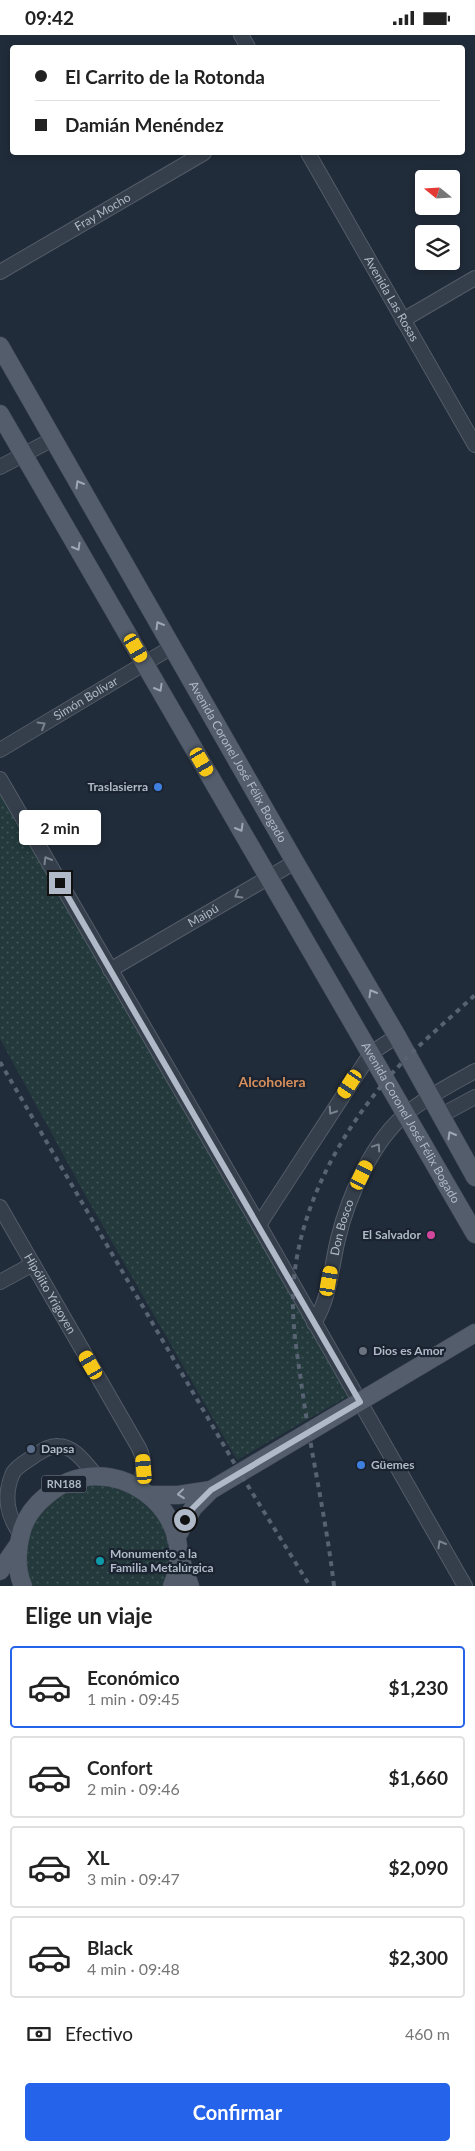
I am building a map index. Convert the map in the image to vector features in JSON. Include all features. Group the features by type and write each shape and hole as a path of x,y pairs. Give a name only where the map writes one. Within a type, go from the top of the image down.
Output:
{"main road":[{"name":"Avenida Coronel José Félix Bogado","path":"0,346 295,862 397,1036 429,1097 475,1177"},
{"name":"Avenida Coronel José Félix Bogado","path":"0,414 475,1233"},
{"path":"172,1586 176,1577 177,1545 193,1508 211,1490 475,1333"},
{"name":"RN188","path":"23,1586 17,1564 19,1540 24,1523 37,1504 54,1489 74,1479 97,1476 119,1479 145,1491"},
{"path":"145,1491 178,1495 211,1490"},
{"path":"145,1491 166,1515 190,1586"},
{"path":"0,1571 19,1540"}],"street":[{"name":"Fray Mocho","path":"0,272 201,155"},
{"name":"Avenida Las Rosas","path":"309,155 475,445"},
{"path":"403,320 475,278"},
{"path":"0,467 23,453 53,439"},
{"name":"Simón Bolívar","path":"0,750 172,647"},
{"path":"0,779 259,1225 465,1586"},
{"name":"Maipú","path":"110,970 295,862"},
{"path":"259,1225 371,1053 397,1036"},
{"name":"Don Bosco","path":"314,1323 326,1300 341,1227 375,1148 391,1128 406,1114 429,1097 475,1071"},
{"path":"440,1116 475,1097"},
{"name":"Hipólito Yrigoyen","path":"0,1207 143,1456 145,1491"},
{"path":"0,1282 33,1264"},
{"path":"19,1540 7,1510 8,1494 13,1473 22,1464 47,1448 59,1445 74,1451 97,1476"}],"green space":[{"path":"0,788 350,1395 237,1460 88,1200 0,1039"},
{"path":"98,1483 115,1485 129,1490 156,1514 167,1536 169,1548 170,1563 164,1586 29,1586 26,1578 25,1539 33,1521 44,1505 78,1486"}],"railway":[{"path":"334,1586 294,1328 293,1295 296,1265 302,1236 310,1207 322,1179 336,1152 369,1101 408,1056 475,995"},
{"path":"0,1062 240,1473 310,1586"}],"place":[{"name":"Traslasierra","path":"158,787"},
{"name":"El Salvador","path":"431,1235"},
{"name":"Dios es Amor","path":"363,1351"},
{"name":"Dapsa","path":"31,1449"},
{"name":"Güemes","path":"361,1465"},
{"name":"Monumento a la Familia Metalúrgica","path":"100,1561"}],"district":[{"name":"Alcoholera","path":"272,1082"}],"route":[{"path":"60,883 360,1402 211,1490 193,1508 185,1520"}]}
